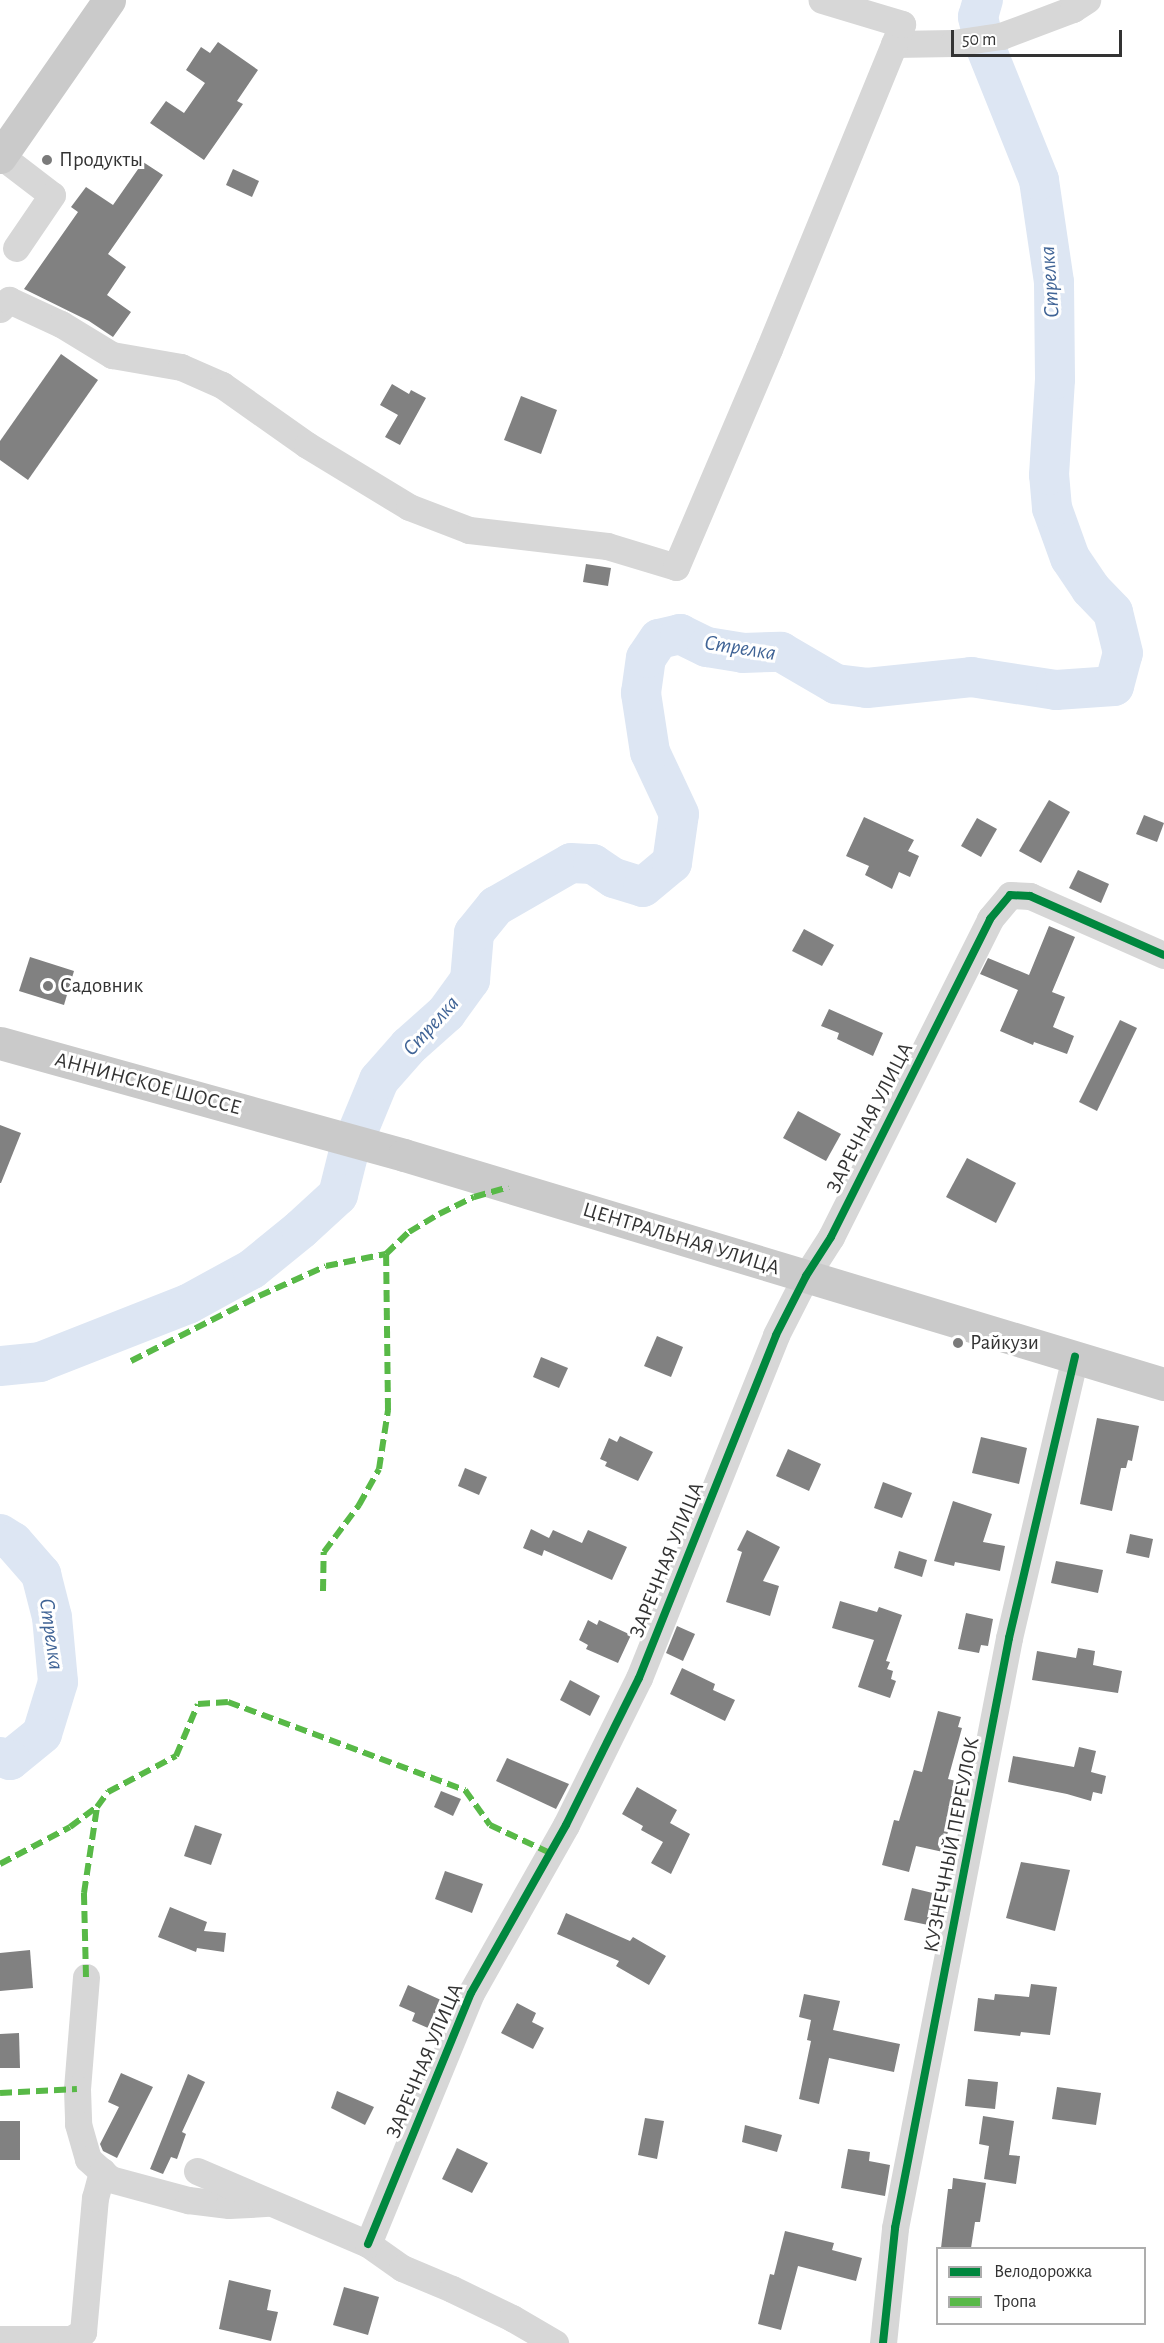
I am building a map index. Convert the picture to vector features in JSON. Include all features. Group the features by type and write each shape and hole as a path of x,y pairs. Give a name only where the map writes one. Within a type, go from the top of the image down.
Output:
{"main road":[{"path":"0,156 109,0"},
{"name":"АННИНСКОЕ ШОССЕ","path":"0,1043 159,1085 404,1155"},
{"name":"ЦЕНТРАЛЬНАЯ УЛИЦА","path":"404,1155 1164,1384"}],"street":[{"path":"0,309 9,300 61,324 112,355 181,367 222,385 307,445 399,501 469,530 607,546 676,567 769,349 902,24 822,0"},
{"path":"894,44 953,43 1001,36 1073,9 1087,0"},
{"path":"0,156 52,195 16,248"},
{"name":"ЗАРЕЧНАЯ УЛИЦА","path":"364,2242 471,1993 566,1825 639,1678 776,1335 806,1276 831,1237 990,919 1010,895 1030,896 1164,955"},
{"name":"КУЗНЕЧНЫЙ ПЕРЕУЛОК","path":"883,2343 895,2228 1009,1638 1075,1357"},
{"path":"86,1977 77,2089 78,2124 88,2159 110,2179 188,2200 229,2205 272,2203"},
{"path":"197,2171 364,2242 402,2268 453,2289 514,2328 555,2343"},
{"path":"0,2339 71,2338 83,2332 95,2198 102,2172"}],"building":[{"path":"218,42 258,70 237,101 243,104 204,160 150,123 166,101 184,113 205,83 186,70 201,47 210,53"},
{"path":"143,162 163,175 108,254 126,267 107,295 131,312 113,337 89,321 24,289 78,212 71,207 86,187 113,205"},
{"path":"233,169 259,181 252,197 226,185"},
{"path":"61,354 98,380 28,480 0,460 0,441"},
{"path":"392,384 409,394 411,390 426,398 400,445 385,437 398,415 380,405"},
{"path":"521,396 557,410 541,454 504,440"},
{"path":"586,564 611,568 608,586 583,582"},
{"path":"1049,800 1070,812 1041,863 1019,851"},
{"path":"1144,815 1164,823 1157,842 1136,834"},
{"path":"864,817 914,840 908,851 919,856 910,877 899,872 892,889 865,875 869,866 846,856"},
{"path":"977,818 997,829 981,857 961,846"},
{"path":"1078,870 1109,884 1101,903 1069,888"},
{"path":"1049,926 1075,937 1052,992 1065,997 1053,1027 1074,1036 1067,1054 1034,1042 1033,1045 1000,1031 1018,990 980,974 988,958 1029,975"},
{"path":"804,929 834,945 822,966 792,951"},
{"path":"30,957 74,971 64,1005 19,991"},
{"path":"829,1009 883,1033 873,1056 837,1039 839,1033 821,1026"},
{"path":"1120,1020 1137,1028 1097,1111 1079,1102"},
{"path":"798,1111 841,1134 826,1161 783,1138"},
{"path":"0,1125 21,1133 1,1183 0,1183"},
{"path":"967,1158 1016,1183 996,1223 946,1197"},
{"path":"657,1336 683,1347 671,1377 644,1366"},
{"path":"541,1357 568,1368 559,1388 533,1377"},
{"path":"1097,1418 1139,1426 1132,1461 1128,1460 1126,1468 1121,1468 1112,1511 1080,1504"},
{"path":"620,1436 653,1452 638,1481 605,1466 607,1462 600,1459 609,1438 617,1442"},
{"path":"981,1437 1027,1448 1019,1484 972,1473"},
{"path":"788,1449 821,1464 809,1491 776,1476"},
{"path":"465,1468 487,1477 479,1495 458,1486"},
{"path":"883,1482 912,1493 902,1518 874,1508"},
{"path":"953,1501 992,1514 983,1542 1005,1546 1000,1571 955,1562 954,1566 934,1561"},
{"path":"531,1529 549,1538 553,1530 582,1543 588,1530 627,1547 612,1580 544,1550 542,1556 523,1548"},
{"path":"747,1530 780,1547 763,1581 779,1586 770,1616 726,1602 742,1552 737,1550"},
{"path":"1130,1534 1153,1539 1149,1558 1126,1553"},
{"path":"899,1551 927,1560 922,1577 894,1568"},
{"path":"1056,1561 1103,1570 1098,1593 1051,1583"},
{"path":"840,1601 877,1612 879,1607 902,1615 886,1661 890,1662 887,1669 893,1671 891,1679 896,1681 890,1698 858,1687 874,1640 832,1628"},
{"path":"966,1613 993,1619 988,1646 981,1645 979,1653 958,1649"},
{"path":"588,1620 597,1625 599,1620 631,1635 618,1663 586,1649 588,1645 579,1640"},
{"path":"677,1626 695,1634 683,1661 666,1653"},
{"path":"1078,1648 1095,1651 1093,1665 1122,1671 1118,1693 1032,1680 1037,1651 1076,1658"},
{"path":"682,1668 715,1684 713,1690 735,1700 725,1721 670,1694"},
{"path":"570,1680 600,1696 590,1716 560,1700"},
{"path":"938,1711 961,1717 958,1727 962,1728 948,1779 960,1782 943,1852 916,1846 909,1872 882,1865 894,1820 899,1821 914,1770 922,1772"},
{"path":"1079,1747 1096,1751 1091,1772 1106,1776 1102,1794 1093,1792 1091,1801 1008,1782 1013,1756 1074,1767"},
{"path":"507,1758 569,1784 556,1809 496,1781"},
{"path":"637,1787 677,1810 670,1823 690,1834 671,1874 651,1863 663,1842 641,1830 643,1826 622,1814"},
{"path":"441,1791 461,1799 453,1816 434,1807"},
{"path":"195,1825 222,1834 211,1865 184,1856"},
{"path":"1021,1862 1070,1870 1055,1931 1006,1918"},
{"path":"445,1871 483,1884 472,1913 435,1899"},
{"path":"912,1888 941,1895 933,1926 904,1920"},
{"path":"170,1907 207,1922 204,1931 226,1933 224,1952 197,1948 196,1952 158,1937"},
{"path":"566,1913 630,1941 633,1937 666,1956 649,1985 616,1966 619,1961 557,1934"},
{"path":"30,1950 33,1988 0,1991 0,1953"},
{"path":"1031,1984 1057,1987 1050,2035 1021,2032 1020,2036 974,2031 978,1998 994,2000 995,1994 1029,1997"},
{"path":"408,1985 441,2000 428,2028 412,2021 415,2013 399,2006"},
{"path":"804,1994 840,2001 833,2030 900,2044 894,2072 829,2058 819,2104 799,2099 811,2041 807,2040 811,2020 799,2017"},
{"path":"517,2003 536,2013 532,2022 544,2028 533,2049 501,2033"},
{"path":"19,2033 20,2068 0,2068 0,2034"},
{"path":"121,2073 153,2087 117,2158 103,2151 100,2144 119,2107 108,2102"},
{"path":"188,2074 205,2082 182,2132 186,2134 177,2159 171,2157 163,2174 150,2169"},
{"path":"968,2079 998,2082 995,2109 965,2106"},
{"path":"1057,2087 1101,2093 1096,2125 1052,2119"},
{"path":"337,2091 374,2107 365,2125 331,2108"},
{"path":"983,2116 1014,2121 1009,2155 1020,2156 1016,2184 984,2179 989,2146 979,2144"},
{"path":"645,2118 664,2121 657,2159 638,2155"},
{"path":"0,2121 20,2121 20,2160 0,2160"},
{"path":"745,2125 782,2135 777,2152 742,2142"},
{"path":"457,2148 488,2163 472,2193 442,2179"},
{"path":"848,2149 870,2152 869,2161 890,2165 885,2196 841,2188"},
{"path":"953,2178 986,2183 980,2222 975,2222 971,2247 941,2247 948,2189 952,2189"},
{"path":"785,2231 834,2243 832,2250 862,2258 856,2281 798,2266 781,2330 758,2324 770,2274 774,2275"},
{"path":"229,2280 271,2290 267,2310 278,2312 271,2341 219,2329"},
{"path":"344,2287 379,2297 368,2335 333,2325"}],"waterway":[{"name":"Стрелка","path":"0,1366 40,1362 188,1304 252,1269 338,1195 348,1155 379,1080 409,1046 446,1013 470,980 474,933 496,906 571,863 593,864 614,878 643,887 672,863 679,814 650,752 641,693 646,658 659,639 680,634 707,647 743,653 781,652 836,684 867,688 971,677 1056,690 1114,686 1123,653 1113,612 1091,589 1070,558 1052,508 1049,475 1055,379 1054,282 1039,180 984,43 978,17 983,0"},
{"name":"Стрелка","path":"0,1534 13,1542 41,1574 52,1617 58,1682 42,1734 10,1760 0,1757"}],"marked path":[{"path":"131,1361 259,1296 326,1266 386,1254 409,1232 439,1214 474,1197 509,1187"},
{"path":"323,1591 324,1552 359,1505 379,1469 388,1410 386,1254"},
{"path":"0,1864 70,1827 97,1807 108,1792 176,1756 198,1704 228,1702 465,1790 490,1825 550,1853"},
{"path":"86,1977 84,1893 97,1807"},
{"path":"0,2093 77,2089"}],"cycle path":[{"path":"368,2244 471,1993 566,1825 639,1678 776,1335 806,1276 831,1237 990,919 1010,895 1030,896 1164,955"},
{"path":"883,2343 895,2228 1009,1638 1075,1357"}],"place":[{"name":"Продукты","path":"47,160"},
{"name":"Садовник","path":"48,986"},
{"name":"Райкузи","path":"958,1343"}]}
